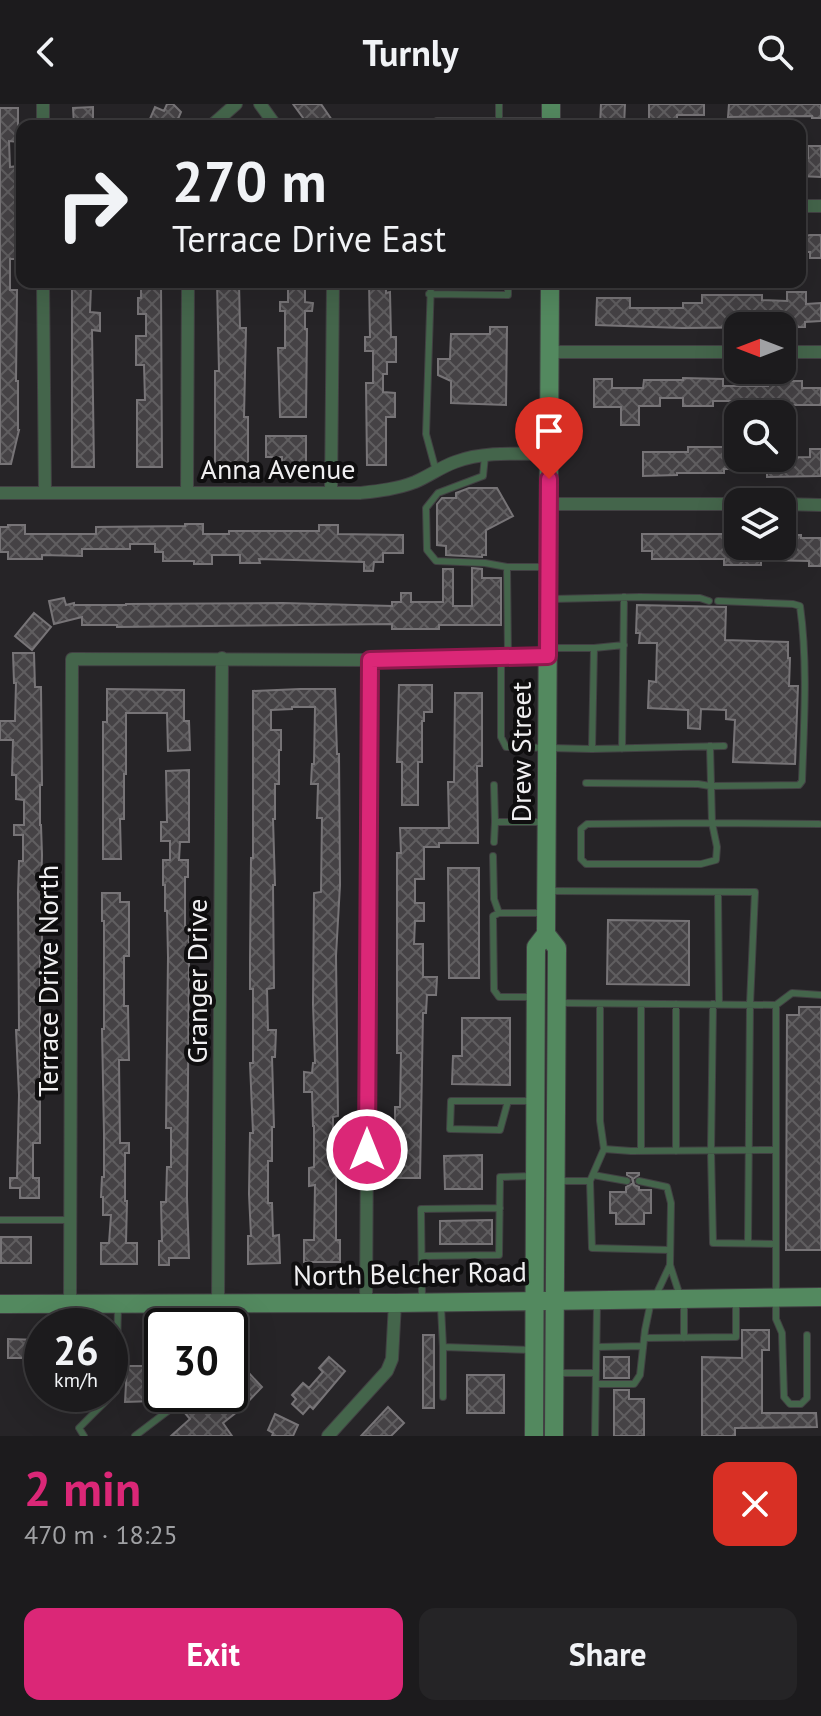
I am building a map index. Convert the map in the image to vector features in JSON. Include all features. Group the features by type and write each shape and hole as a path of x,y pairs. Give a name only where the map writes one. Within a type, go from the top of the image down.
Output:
{"main road":[{"name":"Drew Street","path":"534,1436 536,947 546,934 547,913 550,288"},
{"name":"Drew Street","path":"546,934 557,948 554,1436"},
{"name":"North Belcher Road","path":"0,1304 821,1297"}],"street":[{"path":"218,120 236,104"},
{"path":"43,288 45,492"},
{"path":"187,493 188,288"},
{"path":"331,493 333,288"},
{"path":"550,352 724,352"},
{"path":"796,352 821,352"},
{"name":"Anna Avenue","path":"0,493 360,493 384,491 415,482 456,462 485,456 550,454"},
{"path":"549,504 724,504"},
{"path":"796,504 821,505"},
{"path":"222,658 370,660 548,652"},
{"name":"Terrace Drive North","path":"70,1304 72,659 222,658"},
{"name":"Granger Drive","path":"218,1303 222,658"},
{"path":"366,1303 370,660"},
{"path":"328,1436 387,1371 392,1359 395,1303"}],"lane":[{"path":"512,120 551,117"},
{"path":"430,288 426,434 436,471"},
{"path":"429,294 508,295 508,288"},
{"path":"485,456 483,476 438,493 426,508 427,550 436,561 549,567"},
{"path":"507,567 503,744 510,748 548,749 724,746"},
{"path":"549,599 624,597 700,598 709,601"},
{"path":"622,749 624,597"},
{"path":"586,783 710,786 799,785 802,781 804,709 800,606 718,601"},
{"path":"548,652 624,645"},
{"path":"592,749 594,648"},
{"path":"710,746 710,786 712,823 717,847 716,860 701,864 586,864 581,859 581,829 587,824 712,823 819,824"},
{"path":"494,785 494,842"},
{"path":"495,822 548,822"},
{"path":"493,856 494,899 499,913"},
{"path":"547,891 755,892 750,1004 748,1243"},
{"path":"718,892 711,1151 713,1243 775,1244"},
{"path":"536,997 499,997 494,990 493,916 499,913 547,913"},
{"path":"557,1003 776,1005 792,993 821,995"},
{"path":"600,1004 600,1121 604,1149 591,1178 592,1248 670,1250"},
{"path":"641,1004 641,1151"},
{"path":"676,1004 676,1151"},
{"path":"776,1005 775,1297 776,1319 782,1333 784,1397 790,1404 801,1404 807,1398 807,1335"},
{"path":"508,1101 500,1130 450,1129 451,1101 508,1101 535,1101"},
{"path":"604,1149 775,1150"},
{"path":"422,1256 499,1255 500,1177 535,1176"},
{"path":"556,1181 591,1178 627,1181"},
{"path":"639,1181 667,1187 671,1203 670,1265 683,1298 684,1338"},
{"path":"443,1397 443,1347 422,1256 421,1209 500,1208"},
{"path":"0,1220 70,1220"},
{"path":"596,1384 634,1384 640,1375 653,1298 670,1265"},
{"path":"597,1347 684,1338 736,1337 736,1297"},
{"path":"595,1436 599,1371 597,1299"},
{"path":"177,1303 177,1308"},
{"path":"84,1436 79,1428 116,1391 118,1304"},
{"path":"443,1347 535,1350"},
{"path":"629,1370 641,1369"},
{"path":"555,1373 599,1371"},
{"path":"135,1436 166,1412"}],"building":[{"path":"167,104 173,104 181,112 178,120 150,120 155,107 164,111"},
{"path":"293,104 321,104 332,120 305,120"},
{"path":"601,104 625,104 624,120 600,120"},
{"path":"649,104 704,104 704,115 677,115 677,120 649,120"},
{"path":"729,104 821,104 821,118 728,117"},
{"path":"93,107 93,120 74,120 73,108"},
{"path":"0,108 18,108 16,142 9,141 10,167 16,166 16,259 10,259 10,290 17,290 19,430 11,464 0,464"},
{"path":"808,146 821,146 821,177 806,176"},
{"path":"821,235 821,258 810,258 810,252 806,252 806,236"},
{"path":"72,288 91,288 90,312 100,313 100,331 92,330 94,467 72,467"},
{"path":"141,288 161,288 162,467 137,467 137,400 145,400 144,365 136,365 136,336 146,336 146,314 138,314 138,298 141,298"},
{"path":"217,288 239,288 240,328 246,328 244,417 248,417 248,467 215,467 215,371 219,371"},
{"path":"288,288 305,288 305,302 313,303 312,311 305,311 306,417 280,417 278,348 285,348 285,311 280,311 280,302 288,302"},
{"path":"369,288 386,288 386,293 390,292 391,337 396,337 396,362 387,362 387,374 383,374 383,392 395,393 395,417 386,417 386,465 367,465 366,383 373,383 373,351 365,351 365,337 370,337"},
{"path":"787,292 806,292 806,304 821,303 821,321 805,322 805,327 796,327 796,312 724,312 724,328 596,325 597,298 630,298 630,308 683,308 683,303 702,303 702,295 762,295 762,300 787,301"},
{"path":"490,327 507,327 506,405 451,403 451,381 438,375 438,359 450,359 451,334 490,334"},
{"path":"594,379 612,379 612,388 643,388 644,380 723,379 723,386 768,386 802,381 802,388 821,388 821,405 796,405 796,400 724,400 713,401 713,406 683,406 683,398 660,398 660,406 639,406 639,425 621,425 621,407 594,407"},
{"path":"266,436 306,436 306,466 282,465 282,457 266,457"},
{"path":"688,447 724,447 724,473 643,476 643,452 688,452"},
{"path":"810,449 821,449 821,476 767,477 767,472 796,472 796,457 810,457"},
{"path":"469,488 497,488 513,516 486,530 486,555 446,555 446,546 437,545 437,504 442,498 456,498 456,493"},
{"path":"203,524 203,534 319,531 319,525 338,525 338,534 403,535 403,553 383,553 383,562 374,562 373,571 364,571 364,562 259,559 260,563 240,563 240,555 212,555 212,564 163,561 163,552 155,552 155,544 130,544 130,549 82,549 82,556 42,555 42,559 8,559 8,552 0,552 0,527 8,525 25,525 25,534 96,534 96,527"},
{"path":"642,534 724,534 724,559 652,559 652,551 642,551"},
{"path":"796,535 821,538 821,566 809,566 809,561 761,560 796,560"},
{"path":"724,560 761,560 761,565 724,565"},
{"path":"472,568 482,569 482,578 501,578 501,625 439,625 439,629 392,629 392,624 117,627 82,625 82,617 54,624 49,601 64,598 66,605 283,603 392,606 392,602 401,602 401,593 411,593 411,602 443,602 443,569 453,569 453,606 472,606"},
{"path":"637,605 726,607 725,640 788,642 789,686 798,686 795,764 733,762 735,720 726,719 726,710 701,709 700,729 688,728 688,710 648,708 649,681 656,682 657,643 639,643 640,633 636,633"},
{"path":"34,613 51,627 32,650 15,636"},
{"path":"13,653 34,653 35,687 41,687 40,1143 33,1143 33,1178 39,1178 39,1198 20,1198 20,1188 10,1188 10,1178 17,1178 18,893 19,861 23,861 23,835 14,835 14,825 24,825 24,800 16,799 16,775 12,775 13,740 0,740 0,721 15,721"},
{"path":"399,685 432,685 432,712 424,712 422,721 418,805 402,805 402,762 397,762"},
{"path":"107,689 184,690 184,721 189,721 190,750 168,751 167,713 126,713 121,859 103,859 103,722 107,722"},
{"path":"335,689 340,885 336,956 338,1116 333,1117 333,1167 336,1167 336,1240 340,1240 340,1262 304,1262 304,1240 314,1240 315,1185 309,1186 309,1168 314,1167 312,1092 304,1092 304,1072 312,1073 315,1063 314,893 321,892 322,818 317,818 318,784 311,784 315,707 292,707 271,710 271,730 281,730 281,750 273,819 274,988 267,989 268,1030 276,1030 275,1057 272,1057 274,1127 272,1161 268,1161 268,1203 272,1203 273,1236 279,1235 280,1263 248,1264 248,1236 251,1236 250,1133 253,1133 250,1063 253,1063 253,989 250,989 250,961 253,691"},
{"path":"455,693 482,693 482,766 477,766 478,843 439,843 439,847 424,847 424,879 415,879 415,903 424,903 424,921 415,921 414,944 423,944 423,977 437,977 436,995 427,995 426,1013 423,1013 420,1178 395,1178 395,1107 400,1107 401,1053 397,1053 397,853 401,853 400,828 449,828 448,782 454,782"},
{"path":"189,770 189,842 180,842 179,860 188,860 185,926 189,926 189,1258 169,1258 169,1265 159,1265 161,1202 166,1202 167,1167 171,1167 171,1128 166,1128 168,957 163,885 163,860 170,860 170,841 161,841 161,822 167,822 166,771"},
{"path":"448,868 479,868 479,978 449,978"},
{"path":"102,893 120,893 120,902 129,902 129,956 124,956 124,1006 128,1006 129,1060 119,1060 120,1143 129,1143 129,1153 125,1153 126,1243 137,1243 137,1264 101,1264 101,1243 109,1243 111,1215 103,1215 101,1197 104,1177"},
{"path":"608,920 689,921 689,985 607,984"},
{"path":"799,1007 821,1007 821,1250 786,1250 787,1015 799,1015"},
{"path":"462,1018 510,1018 510,1085 452,1084 453,1056 462,1056"},
{"path":"482,1155 482,1189 445,1189 444,1156"},
{"path":"627,1173 639,1173 633,1179 639,1190 651,1190 651,1213 644,1213 644,1224 616,1224 616,1213 610,1213 610,1192 626,1192 626,1187 633,1183"},
{"path":"492,1220 492,1244 440,1244 440,1221"},
{"path":"1,1237 31,1237 31,1263 1,1263"},
{"path":"742,1330 769,1330 769,1350 762,1350 762,1413 816,1413 817,1427 735,1428 735,1436 702,1436 702,1357 742,1358"},
{"path":"423,1335 434,1335 434,1408 423,1408"},
{"path":"8,1339 24,1340 24,1358 8,1358"},
{"path":"329,1357 345,1371 313,1409 310,1406 303,1414 292,1404 296,1399 292,1395 303,1383 309,1388 323,1372 319,1368"},
{"path":"604,1357 629,1357 629,1378 604,1378"},
{"path":"128,1366 144,1366 144,1401 128,1402"},
{"path":"248,1372 262,1387 248,1402"},
{"path":"467,1375 504,1375 504,1413 467,1413"},
{"path":"614,1390 629,1390 629,1399 644,1399 644,1436 614,1436"},
{"path":"388,1407 404,1423 391,1436 361,1436"},
{"path":"237,1412 223,1423 232,1436 171,1436 190,1419 185,1413"},
{"path":"275,1414 298,1425 293,1436 272,1436 273,1433 268,1430"}],"route":[{"path":"367,1150 370,660 548,656 549,479"}]}
